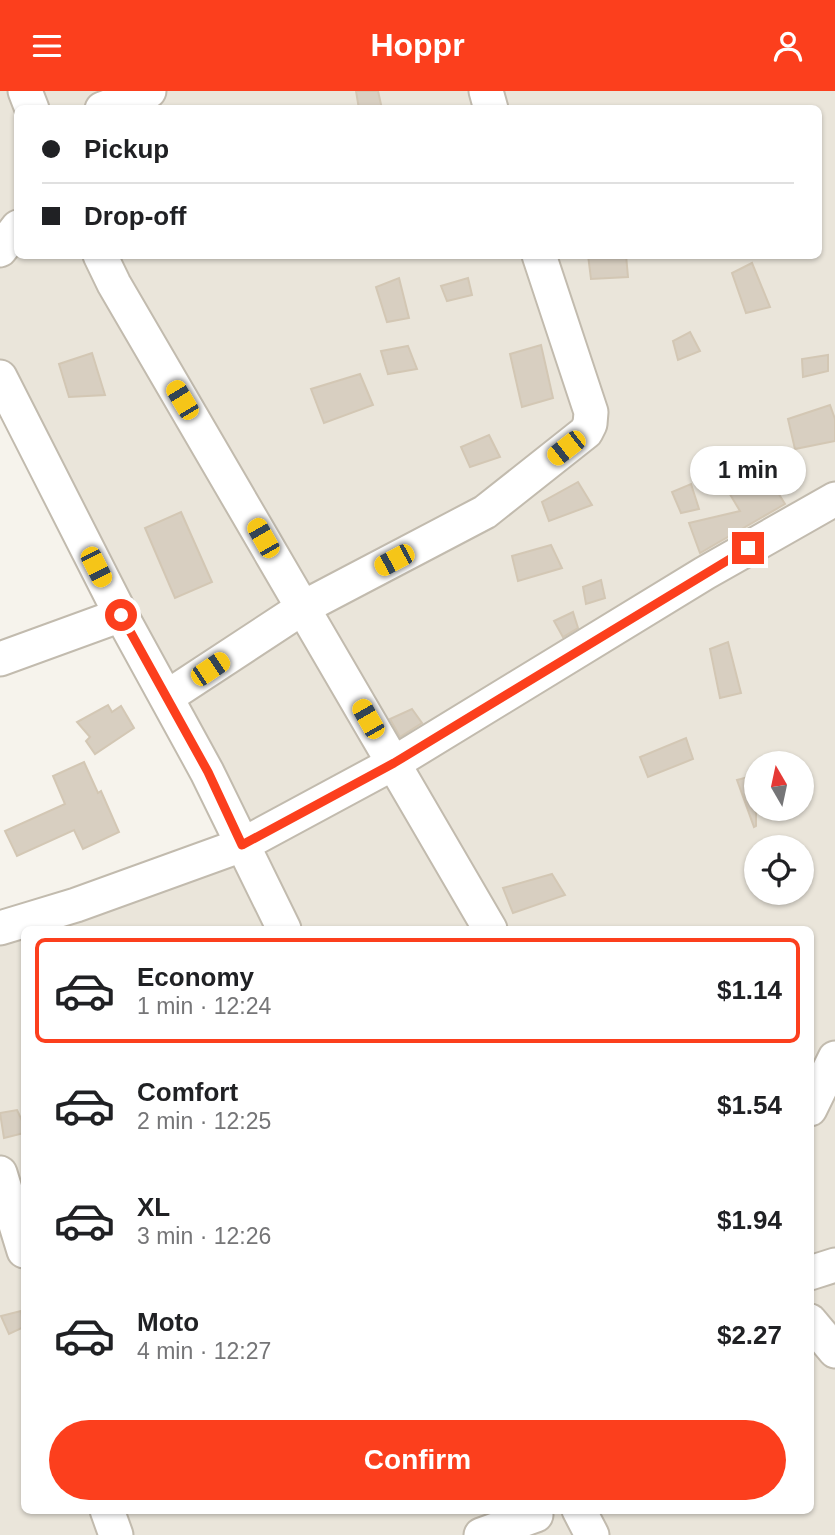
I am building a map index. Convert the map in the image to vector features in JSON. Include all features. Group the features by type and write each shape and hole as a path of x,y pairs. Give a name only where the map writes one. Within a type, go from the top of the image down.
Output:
{"street":[{"path":"112,105 149,91"},
{"path":"0,250 14,232"},
{"path":"102,259 114,285 488,926"},
{"path":"167,697 303,607 485,512 586,432 591,412 540,259"},
{"path":"0,377 121,615 208,772 282,926"},
{"path":"0,927 76,905 242,845 394,763 705,573 835,499"},
{"path":"0,659 121,615"},
{"path":"814,1101 835,1058"},
{"path":"0,1173 21,1241"},
{"path":"814,1272 835,1265"},
{"path":"814,1326 835,1351"},
{"path":"108,1514 116,1535"},
{"path":"581,1514 592,1535"},
{"path":"481,1535 527,1525"}],"shaded area":[{"path":"0,91 835,91 835,1535 0,1535 0,928 242,845 0,377"}],"building":[{"path":"356,91 378,91 381,105 358,105"},
{"path":"588,259 626,259 628,277 591,279"},
{"path":"752,263 770,307 746,313 732,273"},
{"path":"399,278 409,318 387,322 376,287"},
{"path":"468,278 472,295 447,301 441,286"},
{"path":"690,332 700,351 678,360 673,341"},
{"path":"541,345 553,398 522,407 510,354"},
{"path":"408,346 417,369 388,374 381,351"},
{"path":"92,353 105,395 69,397 59,364"},
{"path":"828,355 828,371 803,377 802,359"},
{"path":"360,374 373,405 324,423 311,389"},
{"path":"830,405 835,419 835,441 795,449 788,419"},
{"path":"489,435 500,457 470,467 461,447"},
{"path":"763,469 785,504 700,553 689,523 740,511 725,486"},
{"path":"578,482 592,505 549,521 542,502"},
{"path":"691,484 699,509 681,513 672,492"},
{"path":"181,512 212,582 175,598 145,528"},
{"path":"551,545 562,568 518,581 512,556"},
{"path":"601,580 605,598 586,604 583,587"},
{"path":"573,612 578,628 563,637 554,621"},
{"path":"728,642 741,693 720,698 710,649"},
{"path":"108,705 112,712 121,706 134,728 95,754 86,741 90,737 77,722"},
{"path":"412,709 422,723 400,737 390,719"},
{"path":"686,738 693,759 648,777 640,757"},
{"path":"84,762 98,793 101,791 119,832 83,849 74,830 17,856 5,831 65,804 53,776"},
{"path":"744,778 744,799 737,780"},
{"path":"552,874 565,895 513,913 503,888"},
{"path":"17,1110 21,1119 21,1134 4,1138 0,1113"},
{"path":"21,1311 21,1328 9,1334 1,1316"}],"route":[{"path":"121,615 208,772 242,845 394,763 748,548"}]}
